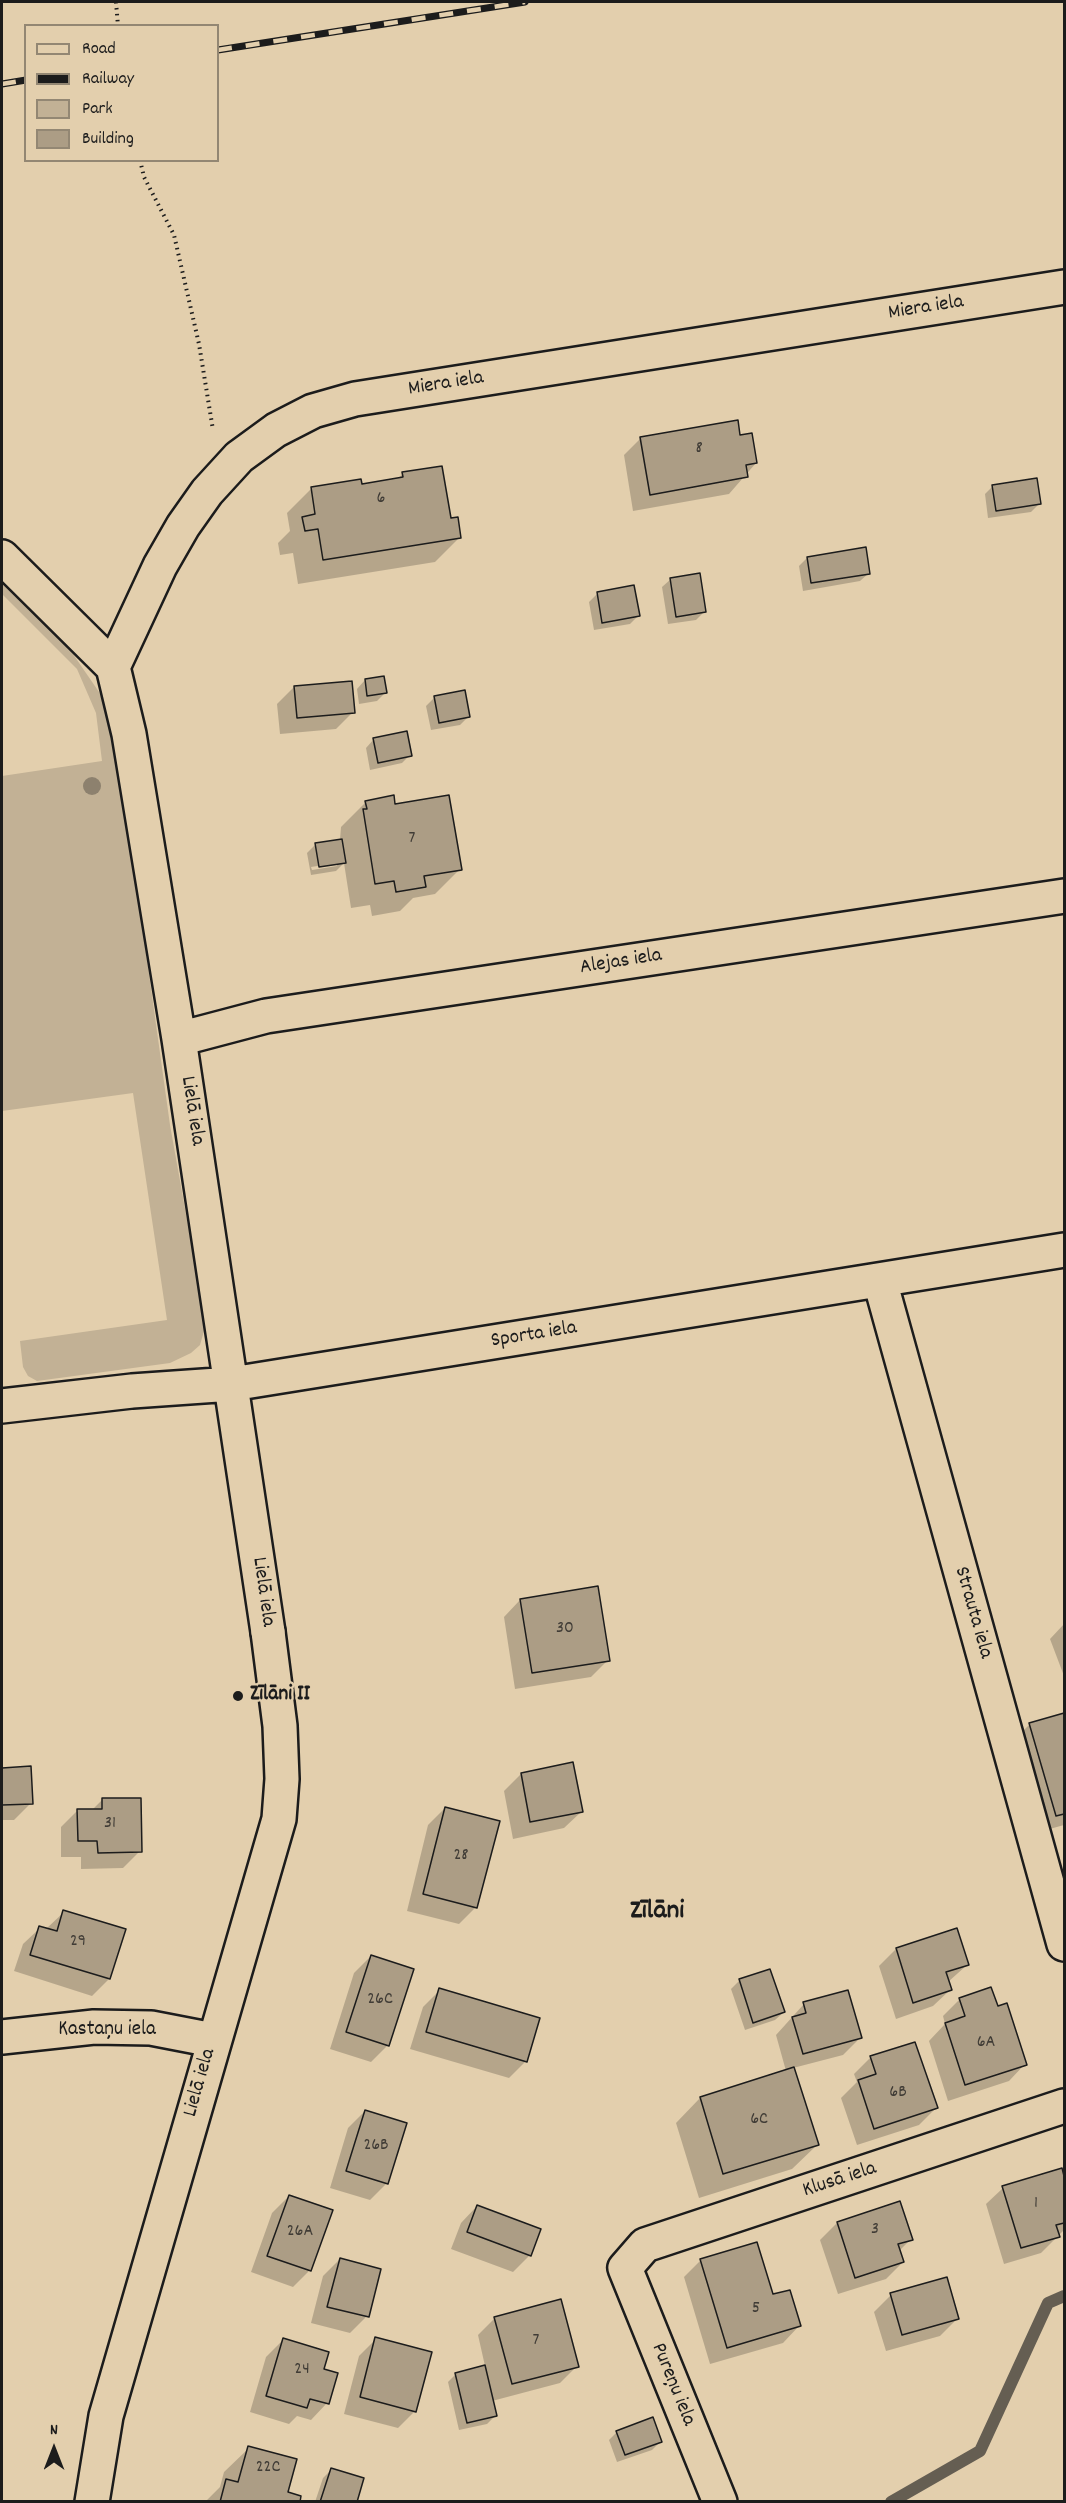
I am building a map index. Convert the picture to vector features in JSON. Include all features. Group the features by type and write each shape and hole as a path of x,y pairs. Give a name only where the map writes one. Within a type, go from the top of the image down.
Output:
{"street":[{"name":"Miera iela","path":"113,667 160,566 183,526 207,492 240,457 276,430 313,411 355,399 1065,287"},
{"path":"2,557 113,667"},
{"name":"Lielā iela","path":"92,2502 106,2416 213,2040 279,1819 282,1779 280,1736 268,1632 232,1384 129,734 113,667"},
{"name":"Alejas iela","path":"179,1039 266,1016 1065,896"},
{"name":"Sporta iela","path":"2,1406 132,1391 232,1384 1065,1250"},
{"name":"Strauta iela","path":"880,1281 1065,1944"},
{"name":"Kastaņu iela","path":"2,2037 94,2027 150,2028 213,2040"},
{"name":"Klusā iela","path":"625,2268 645,2245 1065,2106"},
{"name":"Pureņu iela","path":"625,2268 720,2502"}],"path":[{"path":"116,2 118,24"},
{"path":"140,162 144,177 174,235 199,344 213,432"}],"green space":[{"path":"2,575 51,622 99,692 110,718 119,758 170,1125 203,1309 204,1331 200,1345 191,1353 170,1363 37,1381 28,1376 23,1367 20,1341 167,1320 133,1093 2,1111 2,776 102,761 96,713 77,669 2,594"}],"building":[{"path":"738,420 740,435 752,433 757,463 746,465 748,477 650,495 640,437"},
{"path":"442,466 451,518 458,517 461,538 323,560 318,529 305,531 302,517 315,514 311,487 361,479 362,484 403,477 402,472"},
{"path":"1037,478 1041,504 996,511 992,485"},
{"path":"866,547 870,574 811,583 807,557"},
{"path":"700,573 706,612 676,617 670,578"},
{"path":"634,585 640,616 602,623 597,592"},
{"path":"384,676 387,693 367,696 365,679"},
{"path":"352,681 355,713 297,718 294,686"},
{"path":"465,690 470,717 439,723 434,696"},
{"path":"407,731 412,756 378,763 373,738"},
{"path":"394,795 395,804 449,795 462,870 424,876 426,887 396,892 394,881 375,884 363,809 367,809 365,801"},
{"path":"342,839 346,863 319,867 315,843"},
{"path":"598,1586 610,1661 532,1673 520,1599"},
{"path":"1064,1713 1064,1814 1056,1816 1029,1723"},
{"path":"573,1762 583,1812 530,1822 521,1773"},
{"path":"31,1766 33,1804 2,1805 2,1768"},
{"path":"102,1798 141,1798 142,1852 98,1853 97,1841 78,1841 77,1809 102,1809"},
{"path":"445,1807 500,1821 477,1908 423,1894"},
{"path":"63,1910 126,1929 110,1979 30,1955 39,1926 57,1931"},
{"path":"957,1928 969,1965 946,1972 952,1990 913,2003 896,1948"},
{"path":"371,1955 414,1969 389,2046 346,2032"},
{"path":"770,1969 785,2012 753,2023 739,1979"},
{"path":"991,1987 998,2006 1007,2003 1027,2065 965,2085 945,2023 965,2016 959,1998"},
{"path":"439,1988 540,2018 527,2062 426,2032"},
{"path":"848,1990 862,2038 803,2054 792,2017 806,2013 803,2002"},
{"path":"915,2042 938,2108 874,2129 858,2080 876,2074 870,2056"},
{"path":"794,2067 819,2145 723,2174 700,2097"},
{"path":"365,2110 407,2123 388,2184 346,2171"},
{"path":"1062,2168 1064,2223 1056,2225 1060,2237 1021,2248 1002,2186"},
{"path":"289,2195 333,2210 311,2271 267,2256"},
{"path":"900,2201 913,2240 898,2244 904,2262 855,2278 837,2222"},
{"path":"477,2205 541,2229 531,2256 467,2232"},
{"path":"757,2242 773,2294 790,2290 801,2326 727,2348 700,2259"},
{"path":"340,2258 381,2269 369,2317 327,2307"},
{"path":"947,2277 959,2319 902,2335 890,2293"},
{"path":"561,2299 579,2367 512,2384 494,2317"},
{"path":"375,2337 432,2352 416,2412 360,2397"},
{"path":"283,2338 329,2352 324,2369 338,2373 329,2404 310,2399 307,2408 266,2396"},
{"path":"485,2365 497,2416 467,2423 455,2373"},
{"path":"653,2417 662,2442 625,2455 616,2431"},
{"path":"248,2446 297,2459 288,2492 301,2496 300,2502 220,2502 226,2479 238,2482"},
{"path":"331,2468 364,2478 357,2502 320,2502"}],"waterway":[{"path":"891,2502 980,2451 1048,2303 1064,2296"}],"railway":[{"path":"219,50 525,2"},
{"path":"2,84 24,80"}],"place":[{"name":"Zīlāni II","path":"238,1696"}],"district":[{"name":"Zīlāni","path":"657,1913"}]}
